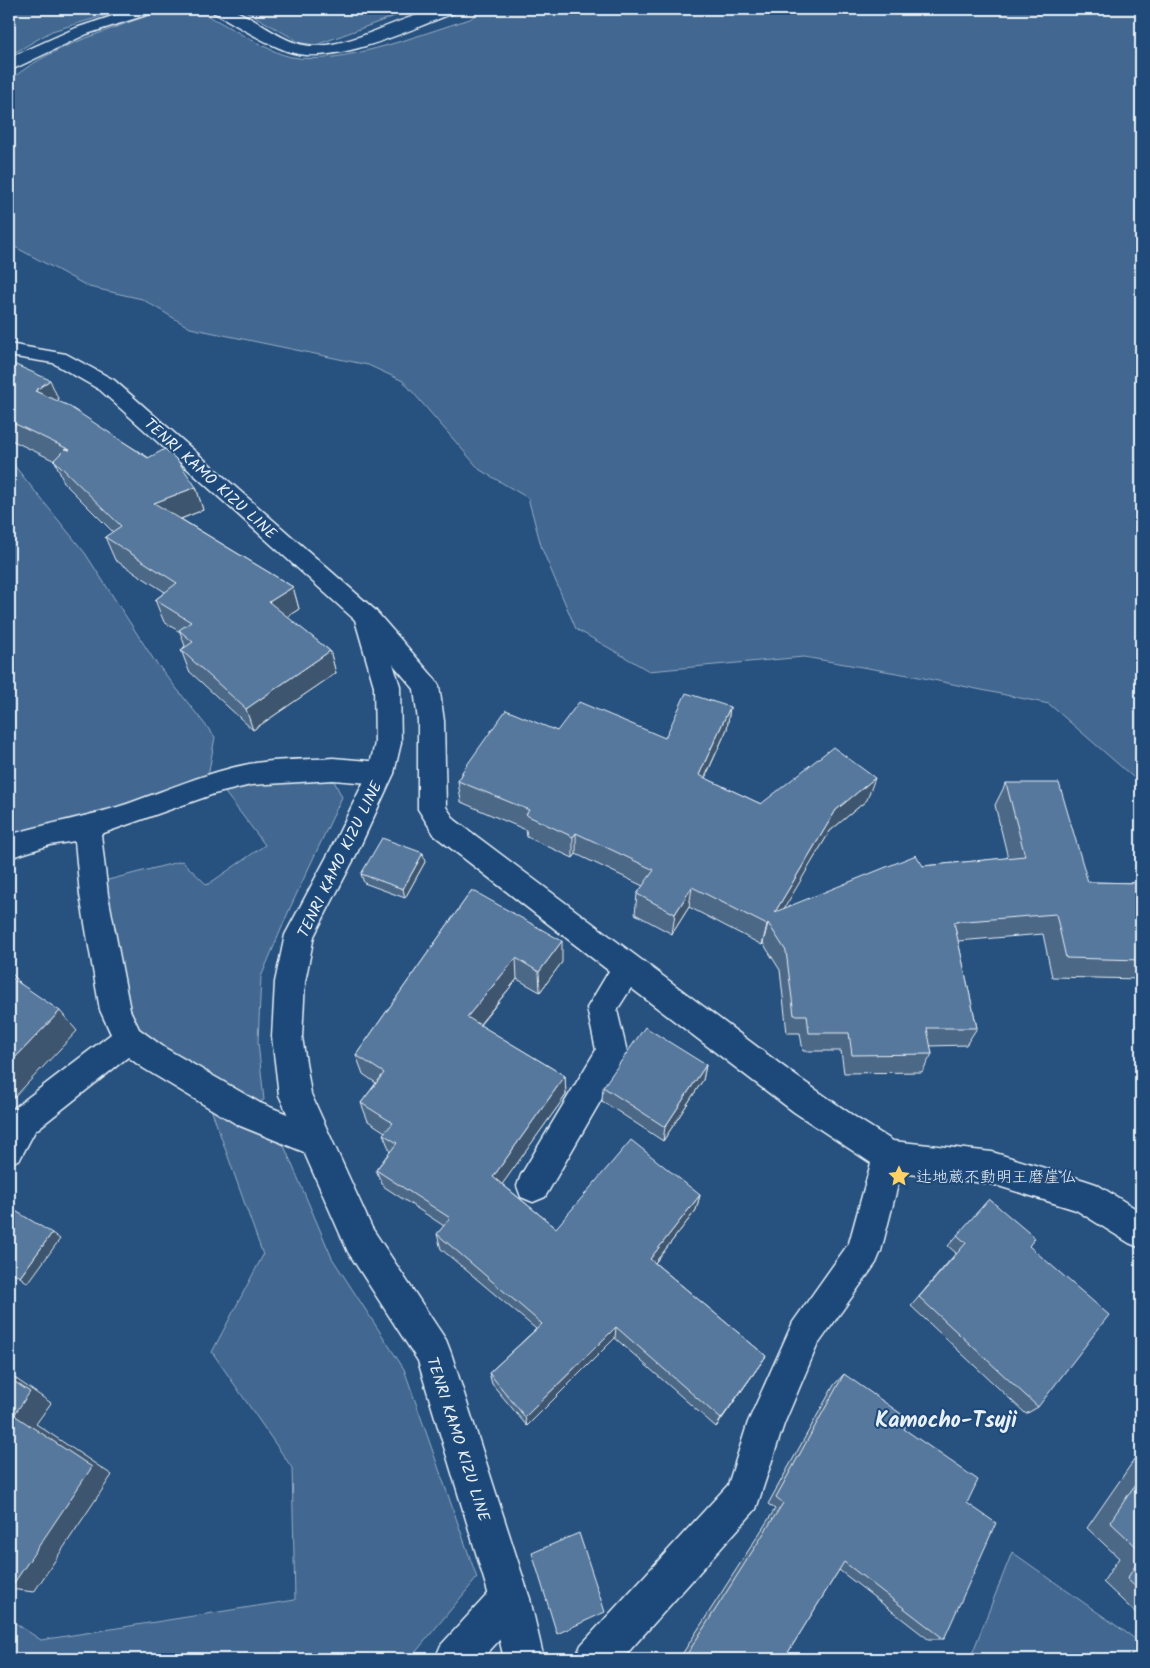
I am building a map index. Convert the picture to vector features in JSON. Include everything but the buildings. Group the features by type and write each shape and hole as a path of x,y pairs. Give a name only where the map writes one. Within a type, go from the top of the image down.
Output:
{"street":[{"path":"9,66 15,61 61,38 126,15 150,9"},
{"path":"218,9 293,48 315,51 348,47 451,9"},
{"name":"TENRI KAMO KIZU LINE","path":"9,350 59,358 107,385 366,616 387,686 388,743 380,773 343,853 300,935 290,982 287,1037 295,1096 360,1240 434,1353 510,1599 524,1659"},
{"path":"366,616 426,686 431,721 432,809 445,828 626,968 786,1087 864,1142 889,1156 992,1168 1084,1196 1141,1231"},
{"path":"9,846 50,834 87,827 130,814 211,784 251,774 333,769 380,773"},
{"path":"87,827 94,895 115,1010 128,1039 154,1058 249,1114 316,1141"},
{"path":"533,1186 612,1052 602,1008 626,968"},
{"path":"9,1148 24,1120 128,1039"},
{"path":"595,1659 743,1496 766,1422 805,1334 864,1251 889,1156"},
{"path":"455,1659 510,1599"}],"shaded area":[{"path":"9,9 127,9 52,31 9,56"},
{"path":"242,9 414,9 316,45 301,43"},
{"path":"482,9 1141,9 1141,784 1049,704 914,676 804,657 649,671 576,629 542,549 528,498 480,470 403,381 368,365 190,328 142,299 89,287 15,247 9,246 9,81 46,56 86,38 143,18 172,11 192,11 203,13 251,40 281,54 300,58 323,58 349,55 402,41 470,19"},
{"path":"9,459 85,553 154,660 215,737 208,777 128,806 9,837"},
{"path":"332,777 342,797 290,908 261,977 258,1042 264,1100 255,1104 162,1049 138,1031 127,1005 104,881 182,861 207,885 265,845 223,790 251,782"},
{"path":"210,1106 282,1141 332,1258 404,1369 477,1578 410,1659 9,1659 9,1619 41,1640 295,1600 292,1468 212,1352 263,1255"},
{"path":"1012,1552 1141,1643 1141,1659 970,1659"}],"waterway":[{"path":"1130,9 1141,14"}],"place":[{"name":"辻地蔵不動明王磨崖仏","path":"899,1176"}],"district":[{"name":"Kamocho-Tsuji","path":"946,1419"}]}
